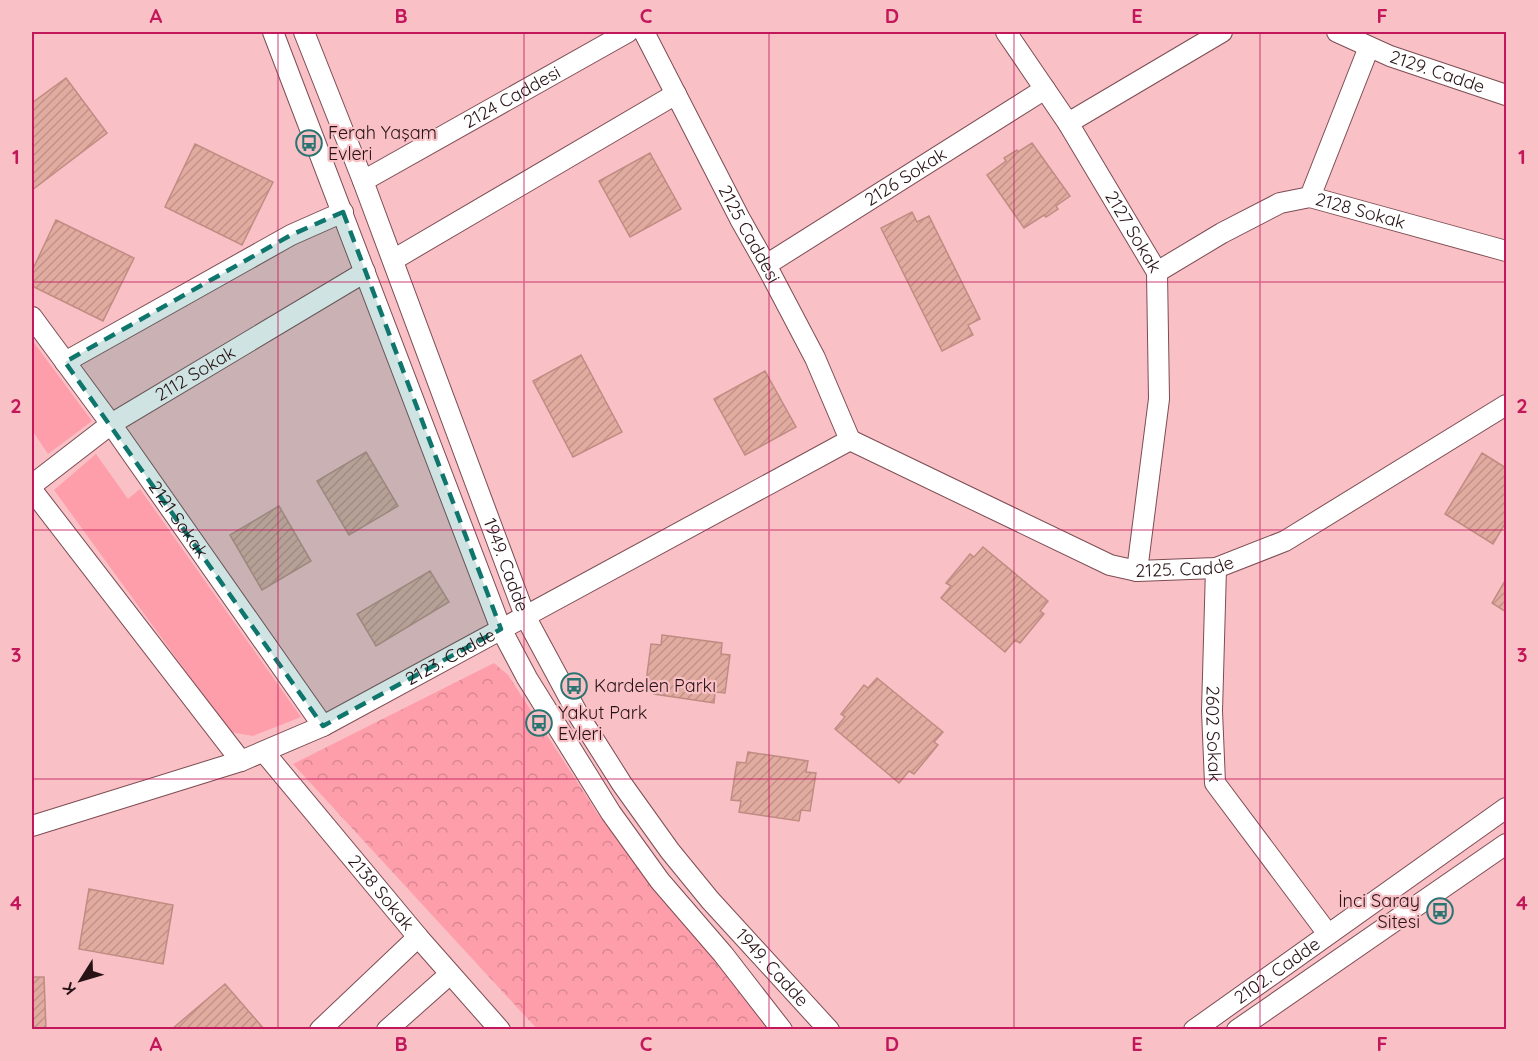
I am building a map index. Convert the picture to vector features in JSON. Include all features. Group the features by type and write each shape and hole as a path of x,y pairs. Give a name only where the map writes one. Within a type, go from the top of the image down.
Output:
{"street":[{"name":"1949. Cadde","path":"273,32 501,629 527,678 611,813 660,881 723,954 782,1029"},
{"name":"1949. Cadde","path":"304,32 393,260 525,616 579,716 622,784 670,851 710,900 829,1029"},
{"name":"2124 Caddesi","path":"363,181 628,32"},
{"name":"2125 Caddesi","path":"644,32 740,219 815,358 850,440"},
{"name":"2127 Sokak","path":"1006,32 1068,123 1157,272 1159,399 1137,571"},
{"path":"1068,123 1222,32"},
{"name":"2129. Cadde","path":"1338,32 1369,48 1506,94"},
{"path":"1310,197 1369,48"},
{"name":"2126 Sokak","path":"766,265 1045,89"},
{"path":"393,260 676,94"},
{"name":"2128 Sokak","path":"1157,272 1222,233 1280,203 1310,197 1506,251"},
{"path":"65,362 291,235 343,212"},
{"name":"2112 Sokak","path":"32,485 111,424 365,272"},
{"name":"2121 Sokak","path":"32,317 111,424 323,726"},
{"name":"2125. Cadde","path":"850,440 1110,565 1137,571 1216,568 1285,541 1506,405"},
{"name":"2123. Cadde","path":"32,826 241,761 323,726 850,440"},
{"path":"32,490 241,761"},
{"name":"2602 Sokak","path":"1216,568 1212,711 1215,783 1328,934"},
{"name":"2138 Sokak","path":"264,752 418,937 500,1029"},
{"name":"2102. Cadde","path":"1194,1029 1506,808"},
{"name":"2102. Cadde","path":"1237,1029 1505,849"},
{"path":"320,1029 418,937"},
{"path":"387,1029 450,974"}],"highlighted area":[{"path":"343,212 501,629 323,726 65,362 291,235"}],"green space":[{"path":"32,340 92,421 48,454 32,430"},
{"path":"96,454 128,499 140,489 301,717 253,736 230,732 54,490"},
{"path":"494,663 508,675 598,814 753,1005 768,1029 537,1029 293,764"}],"building":[{"path":"66,78 107,133 32,190 32,103"},
{"path":"1032,143 1070,196 1056,206 1058,209 1024,228 987,175 1006,161 1004,158"},
{"path":"195,144 273,182 242,245 165,207"},
{"path":"650,153 681,209 630,237 599,181"},
{"path":"912,212 917,222 929,216 980,319 968,325 973,335 942,351 881,228"},
{"path":"56,220 134,258 103,321 32,286 32,271"},
{"path":"581,355 622,432 573,457 533,381"},
{"path":"765,371 796,427 745,455 714,399"},
{"path":"366,452 398,506 349,535 317,481"},
{"path":"1482,453 1506,468 1506,522 1493,544 1445,514"},
{"path":"279,506 311,561 262,590 230,535"},
{"path":"983,547 1048,601 1040,611 1044,614 1020,643 1015,640 1005,652 941,598 951,586 946,583 970,554 974,557"},
{"path":"430,571 449,602 376,646 357,614"},
{"path":"1506,579 1506,612 1492,603"},
{"path":"662,635 722,643 721,654 730,655 725,693 715,692 714,703 654,694 655,683 646,682 651,644 661,645"},
{"path":"877,678 943,732 934,742 938,745 914,774 909,771 899,783 835,729 845,717 841,714 864,685 868,688"},
{"path":"748,752 808,761 806,772 816,773 810,811 801,810 799,821 739,812 741,801 731,800 737,762 746,763"},
{"path":"89,889 173,905 163,964 79,949"},
{"path":"32,977 44,977 46,1029 32,1029"},
{"path":"225,984 264,1029 172,1029"}],"place":[{"name":"Ferah Yaşam Evleri","path":"309,143"},
{"name":"Kardelen Parkı","path":"574,686"},
{"name":"Yakut Park Evleri","path":"539,723"},
{"name":"İnci Saray Sitesi","path":"1440,911"}]}
